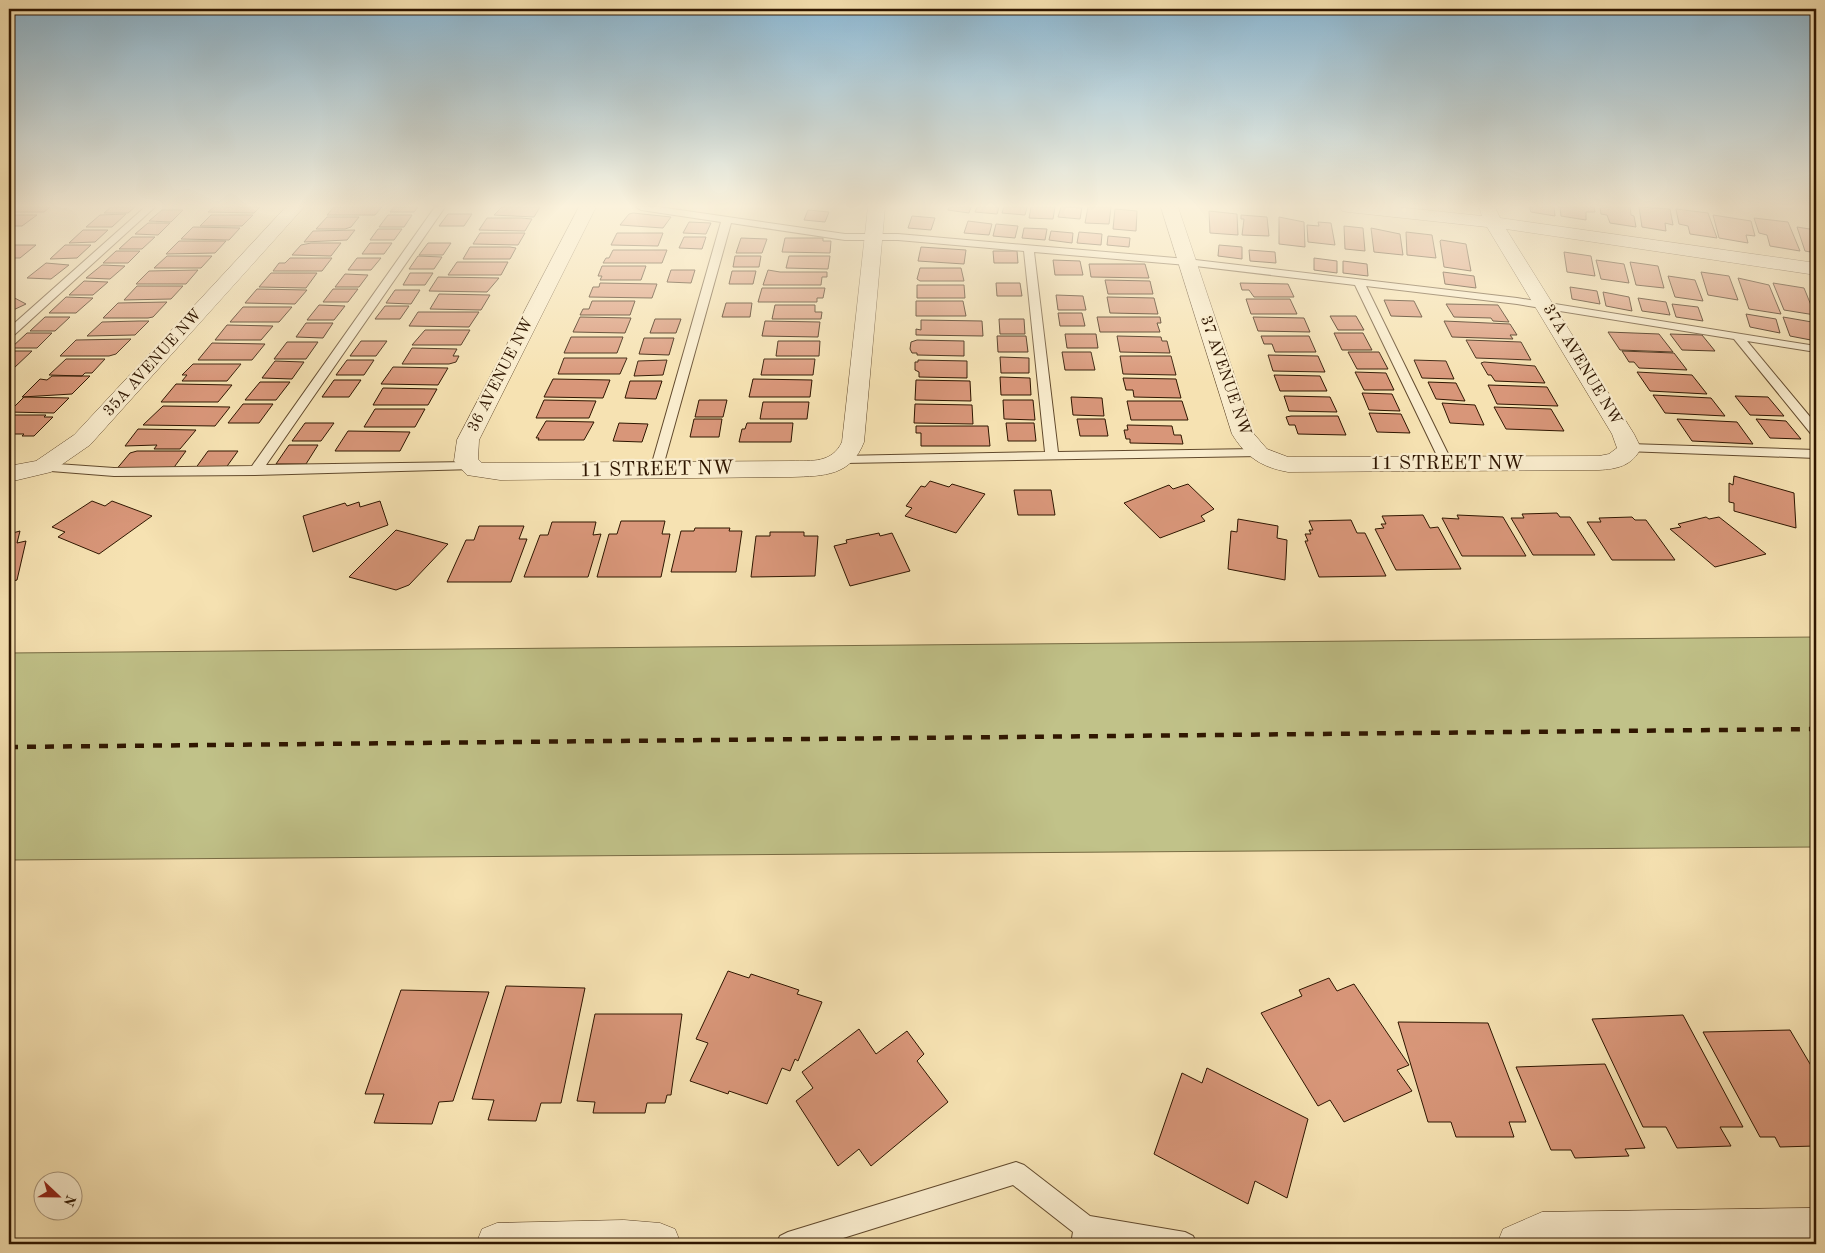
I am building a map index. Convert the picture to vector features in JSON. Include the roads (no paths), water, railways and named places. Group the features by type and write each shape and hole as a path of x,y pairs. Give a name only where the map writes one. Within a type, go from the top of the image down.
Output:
{"street":[{"name":"35A AVENUE NW","path":"43,467 82,440 242,265"},
{"name":"36 AVENUE NW","path":"469,466 466,461 468,440 557,265"},
{"path":"844,459 853,442 871,265"},
{"name":"37 AVENUE NW","path":"1188,265 1243,434 1258,454"},
{"name":"37A AVENUE NW","path":"1521,265 1624,434 1628,448"},
{"path":"1801,265 1816,268"},
{"name":"11 STREET NW","path":"1258,454 1274,462 1298,465 1599,463 1615,462 1622,458 1628,448"},
{"name":"11 STREET NW","path":"469,466 475,470 486,472 808,468 826,467 844,459"},
{"path":"9,474 43,467"},
{"path":"1518,1244 1542,1233 1816,1229"},
{"path":"497,1244 624,1241 660,1244"}],"lane":[{"path":"9,334 85,265"},
{"path":"255,471 399,265"},
{"path":"656,470 714,265"},
{"path":"1031,265 1052,456"},
{"path":"1215,265 1545,306 1816,348"},
{"path":"1359,283 1447,464"},
{"path":"1737,336 1816,432"},
{"path":"1628,448 1816,454"},
{"path":"844,459 1258,454"},
{"path":"43,467 114,472 469,466"},
{"path":"788,1244 1016,1173 1084,1236 1185,1244"}],"railway":[{"path":"9,747 1816,729"}]}
